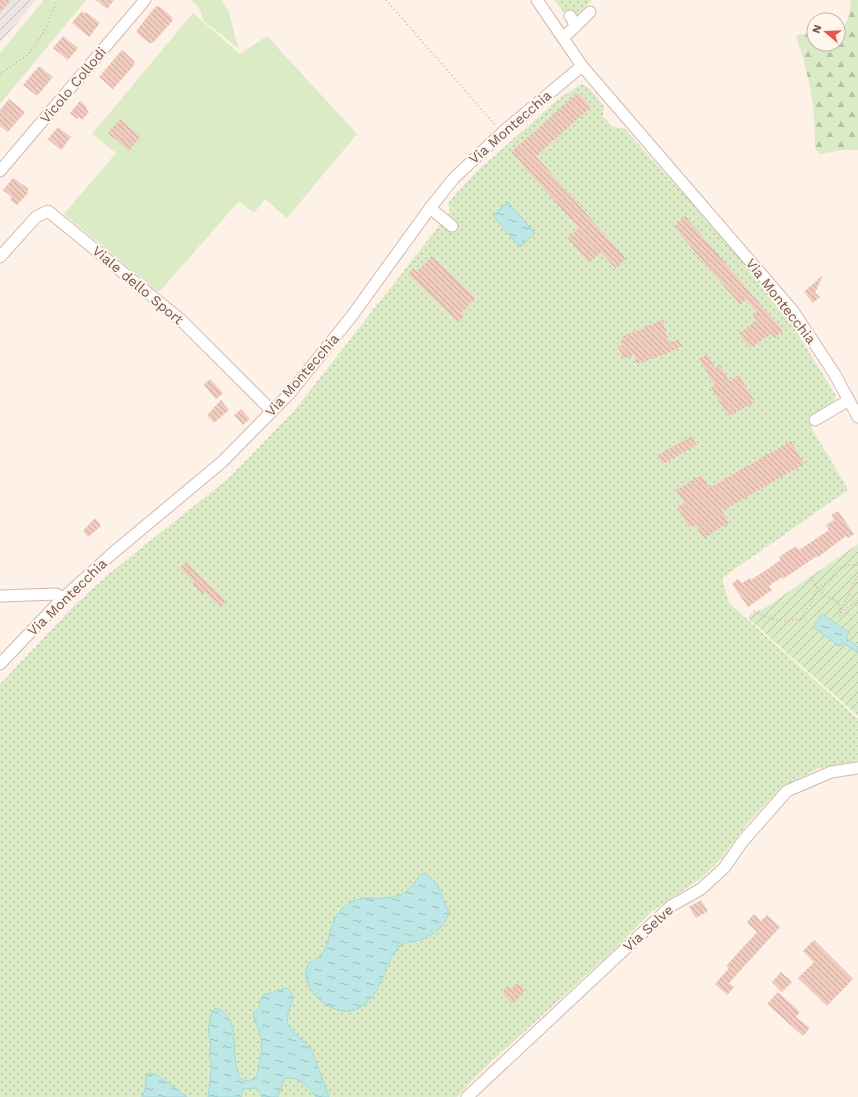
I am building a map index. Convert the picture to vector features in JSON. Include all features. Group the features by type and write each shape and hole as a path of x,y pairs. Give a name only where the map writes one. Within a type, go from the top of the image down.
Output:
{"street":[{"name":"Vicolo Collodi","path":"0,171 146,0"},
{"name":"Via Montecchia","path":"537,0 582,66 793,312 834,373 858,417"},
{"path":"563,38 590,12"},
{"path":"570,16 576,26"},
{"name":"Via Montecchia","path":"0,664 63,598 114,552 222,462 290,393 351,317 430,208 469,163 582,66"},
{"path":"430,208 452,226"},
{"name":"Viale dello Sport","path":"0,257 36,217 48,211 181,320 272,411"},
{"path":"815,420 849,400"},
{"path":"0,596 56,594 63,598"},
{"name":"Via Selve","path":"467,1097 671,906 701,889 724,868 743,841 787,791 831,772 858,768"}],"path":[{"path":"0,74 29,54 46,28 58,0"},
{"path":"386,0 499,128"},
{"path":"754,611 772,620 792,621 800,619 811,604 817,588 830,580 836,570 847,565 858,565"},
{"path":"840,610 858,576"},
{"path":"810,577 817,588 836,601 841,613 839,620"},
{"path":"841,613 858,600"}],"shaded area":[{"path":"0,0 36,0 0,43"}],"green space":[{"path":"44,0 86,0 0,104 0,53"},
{"path":"191,0 222,0 229,12 238,48 204,21 199,7"},
{"path":"554,0 592,0 571,21"},
{"path":"851,0 858,0 858,150 842,150 820,154 815,149 811,92 805,64 796,36 806,33 806,52 846,52 846,22"},
{"path":"193,13 240,54 267,36 357,134 287,218 265,199 254,213 239,201 161,290 157,291 64,214 116,153 92,134"},
{"path":"582,84 589,88 604,106 603,117 613,127 625,129 673,183 696,206 779,303 836,396 833,403 807,420 848,490 722,578 729,603 858,719 858,761 819,768 781,788 747,824 721,859 700,879 652,911 614,950 479,1073 457,1097 0,1097 0,684 75,605 110,573 228,479 294,411 439,226 450,211 448,203 475,173 561,97"},
{"path":"858,544 858,716 748,618 751,614 765,608"}],"water":[{"path":"508,202 535,233 520,247 493,216"},
{"path":"822,614 849,632 847,639 858,647 858,653 844,643 839,646 813,627"},
{"path":"424,873 437,885 449,912 442,926 428,937 400,946 394,952 374,995 368,1002 359,1008 350,1011 341,1011 324,1003 310,989 306,971 308,965 325,950 337,915 348,904 355,900 362,898 384,898 400,895 408,890"},
{"path":"286,988 289,989 293,997 287,1017 288,1024 291,1030 311,1048 329,1097 316,1097 304,1083 296,1079 286,1078 282,1084 278,1097 262,1097 257,1088 243,1089 241,1097 208,1097 212,1064 209,1059 211,1046 208,1028 212,1011 217,1008 231,1021 235,1060 241,1079 246,1081 255,1079 259,1065 261,1041 253,1013 259,1008 261,998 264,995"},
{"path":"150,1073 159,1076 187,1097 142,1097 145,1090 146,1076"}],"building":[{"path":"0,0 11,0 0,13"},
{"path":"96,0 114,0 107,9"},
{"path":"156,6 159,6 172,17 173,20 153,43 152,42 150,44 136,32"},
{"path":"82,11 85,14 86,12 100,23 89,37 72,23"},
{"path":"63,36 78,48 68,60 53,48"},
{"path":"122,50 135,62 135,64 113,89 99,77"},
{"path":"39,66 53,77 37,96 23,85"},
{"path":"578,93 591,107 536,156 626,259 615,268 601,252 589,263 568,238 579,228 511,152"},
{"path":"9,99 25,112 8,132 0,126 0,110"},
{"path":"80,101 87,107 86,109 89,112 82,120 79,117 77,119 70,113"},
{"path":"120,119 140,137 129,151 108,133"},
{"path":"58,127 71,137 61,150 48,139"},
{"path":"13,178 29,189 27,191 29,192 17,205 10,200 12,197 3,190"},
{"path":"685,216 783,331 775,338 771,334 750,348 739,333 757,321 753,316 757,312 746,300 740,305 674,227"},
{"path":"432,256 476,298 461,313 464,316 458,322 408,274 413,268 417,272"},
{"path":"823,275 815,293 820,297 813,303 804,292"},
{"path":"663,320 669,343 679,339 682,346 668,353 637,364 634,355 623,359 618,346 624,344 621,337"},
{"path":"707,354 715,368 720,365 729,381 739,375 755,402 729,416 727,415 711,387 715,385 699,359"},
{"path":"210,379 223,393 216,399 204,385"},
{"path":"221,400 229,410 214,423 207,415"},
{"path":"241,409 250,419 243,425 234,415"},
{"path":"692,436 697,445 663,464 658,455"},
{"path":"791,441 804,464 722,511 729,523 703,538 695,524 689,527 677,507 684,503 676,490 702,475 709,488"},
{"path":"838,511 854,534 848,538 846,536 818,557 817,556 783,579 782,577 769,586 772,590 748,607 732,584 738,579 742,583 750,578 751,580 781,560 779,557 796,546 799,550 829,530 826,525 834,520 831,515"},
{"path":"95,518 101,526 88,537 83,531"},
{"path":"186,562 226,601 220,607 205,592 203,594 193,584 194,582 180,568"},
{"path":"701,900 708,911 696,918 689,907"},
{"path":"754,914 761,921 767,915 780,927 729,983 734,987 727,995 715,984 729,968 726,966 757,932 747,922"},
{"path":"814,940 853,979 827,1006 798,978 814,962 803,951"},
{"path":"781,972 792,982 782,992 772,982"},
{"path":"517,983 525,990 512,1004 502,992 508,986 512,989"},
{"path":"778,992 800,1012 796,1017 810,1028 803,1036 767,1004"}]}
